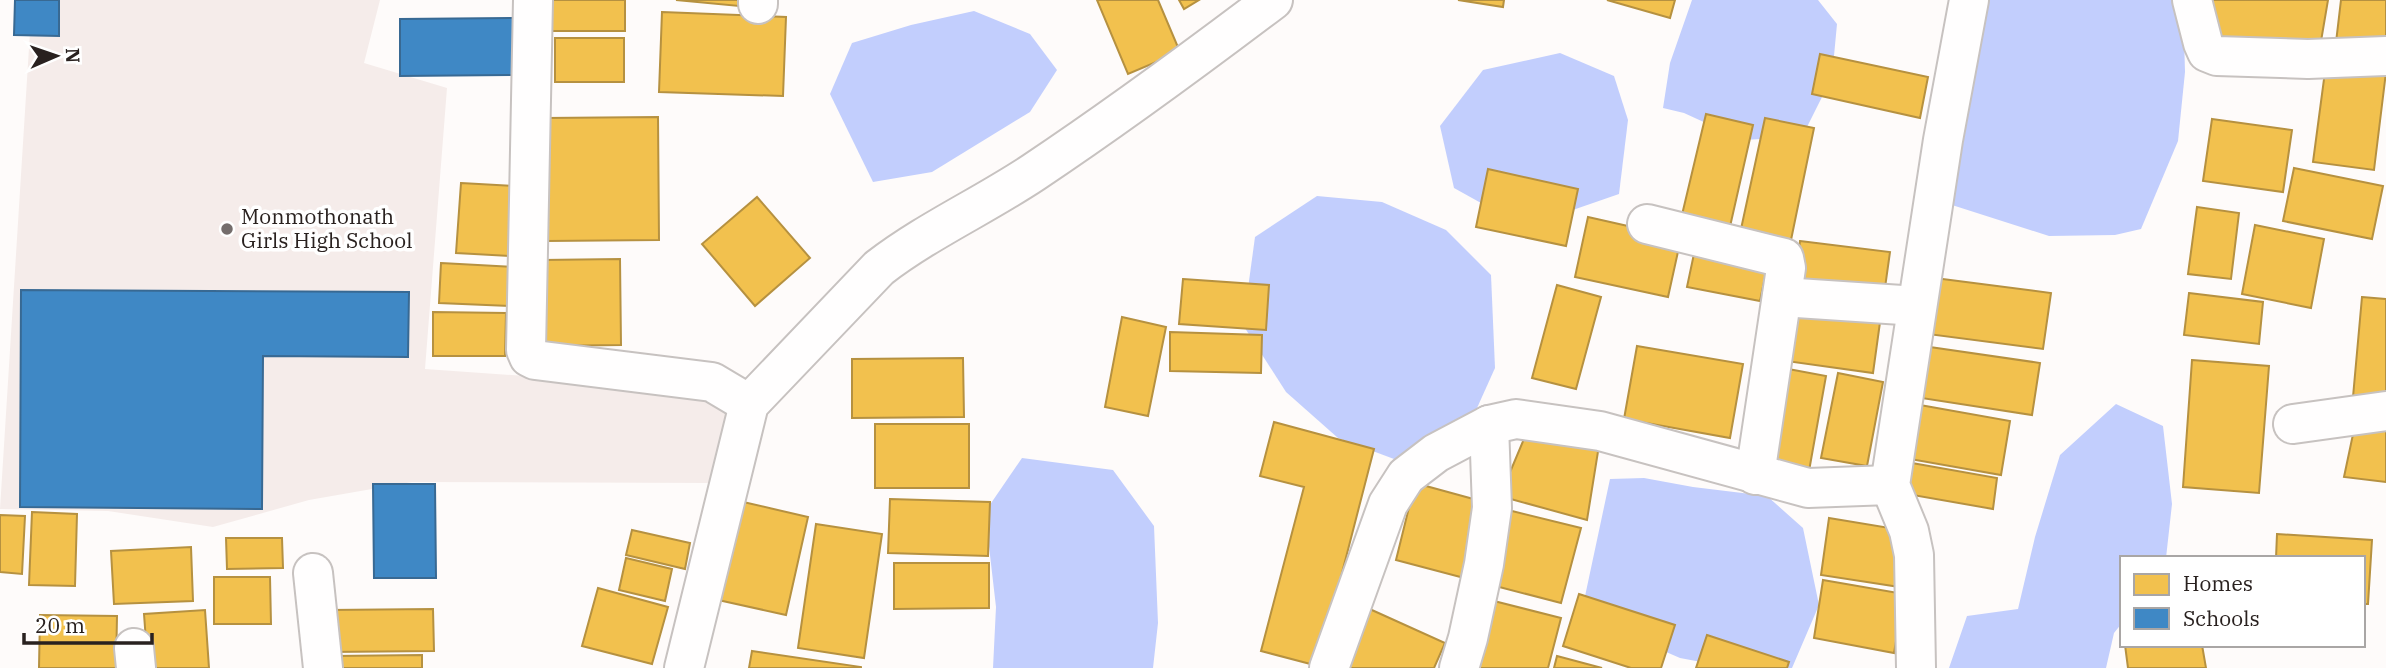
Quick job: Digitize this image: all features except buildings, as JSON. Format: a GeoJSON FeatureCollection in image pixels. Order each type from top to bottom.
{"type":"FeatureCollection","features":[{"type":"Feature","properties":{"kind":"street"},"geometry":{"type":"LineString","coordinates":[[533,0],[526,349],[529,357],[535,360],[712,382],[749,404]]}},
{"type":"Feature","properties":{"kind":"street"},"geometry":{"type":"LineString","coordinates":[[684,668],[749,404],[887,262],[903,249],[1032,173],[1273,0]]}},
{"type":"Feature","properties":{"kind":"street"},"geometry":{"type":"LineString","coordinates":[[1916,668],[1914,555],[1909,531],[1890,485],[1943,140],[1969,0]]}},
{"type":"Feature","properties":{"kind":"street"},"geometry":{"type":"LineString","coordinates":[[2192,0],[2207,52],[2217,56],[2308,59],[2386,56]]}},
{"type":"Feature","properties":{"kind":"street"},"geometry":{"type":"LineString","coordinates":[[1647,224],[1784,258],[1786,268],[1755,475]]}},
{"type":"Feature","properties":{"kind":"street"},"geometry":{"type":"LineString","coordinates":[[1782,297],[1917,306]]}},
{"type":"Feature","properties":{"kind":"street"},"geometry":{"type":"LineString","coordinates":[[2293,424],[2386,411]]}},
{"type":"Feature","properties":{"kind":"street"},"geometry":{"type":"LineString","coordinates":[[1329,668],[1388,504],[1406,476],[1436,453],[1489,425],[1516,419],[1600,431],[1808,488],[1890,485]]}},
{"type":"Feature","properties":{"kind":"street"},"geometry":{"type":"LineString","coordinates":[[1459,668],[1476,601],[1492,508],[1489,425]]}},
{"type":"Feature","properties":{"kind":"street"},"geometry":{"type":"LineString","coordinates":[[313,573],[323,668]]}},
{"type":"Feature","properties":{"kind":"shaded area","name":"Monmothonath Girls High School"},"geometry":{"type":"Polygon","coordinates":[[[32,0],[380,0],[364,63],[447,88],[425,369],[712,389],[735,408],[711,483],[412,482],[309,500],[213,527],[108,511],[0,509],[32,0]]]}},
{"type":"Feature","properties":{"kind":"water"},"geometry":{"type":"Polygon","coordinates":[[[1692,0],[1818,0],[1837,24],[1832,77],[1802,137],[1743,140],[1684,113],[1663,108],[1670,63],[1692,0]]]}},
{"type":"Feature","properties":{"kind":"water"},"geometry":{"type":"Polygon","coordinates":[[[1989,0],[2183,0],[2185,72],[2178,141],[2141,229],[2115,235],[2049,236],[1952,205],[1989,0]]]}},
{"type":"Feature","properties":{"kind":"water"},"geometry":{"type":"Polygon","coordinates":[[[974,11],[1030,34],[1057,70],[1030,112],[932,172],[873,182],[830,94],[852,43],[911,25],[974,11]]]}},
{"type":"Feature","properties":{"kind":"water"},"geometry":{"type":"Polygon","coordinates":[[[1560,53],[1614,76],[1628,120],[1619,194],[1567,212],[1481,203],[1454,188],[1440,126],[1483,70],[1560,53]]]}},
{"type":"Feature","properties":{"kind":"water"},"geometry":{"type":"Polygon","coordinates":[[[1317,196],[1382,202],[1446,230],[1491,275],[1495,368],[1477,408],[1402,462],[1338,438],[1286,392],[1243,325],[1255,237],[1317,196]]]}},
{"type":"Feature","properties":{"kind":"water"},"geometry":{"type":"Polygon","coordinates":[[[2116,404],[2163,426],[2172,504],[2166,556],[2120,556],[2120,626],[2114,633],[2106,668],[1949,668],[1967,616],[2018,609],[2035,537],[2060,455],[2116,404]]]}},
{"type":"Feature","properties":{"kind":"water"},"geometry":{"type":"Polygon","coordinates":[[[1022,458],[1113,470],[1154,526],[1158,623],[1153,668],[993,668],[996,607],[985,512],[1022,458]]]}},
{"type":"Feature","properties":{"kind":"water"},"geometry":{"type":"Polygon","coordinates":[[[1644,478],[1767,496],[1803,528],[1819,605],[1792,668],[1733,668],[1680,658],[1581,615],[1610,479],[1644,478]]]}},
{"type":"Feature","properties":{"kind":"place","name":"Monmothonath Girls High School"},"geometry":{"type":"Point","coordinates":[227,229]}}]}
